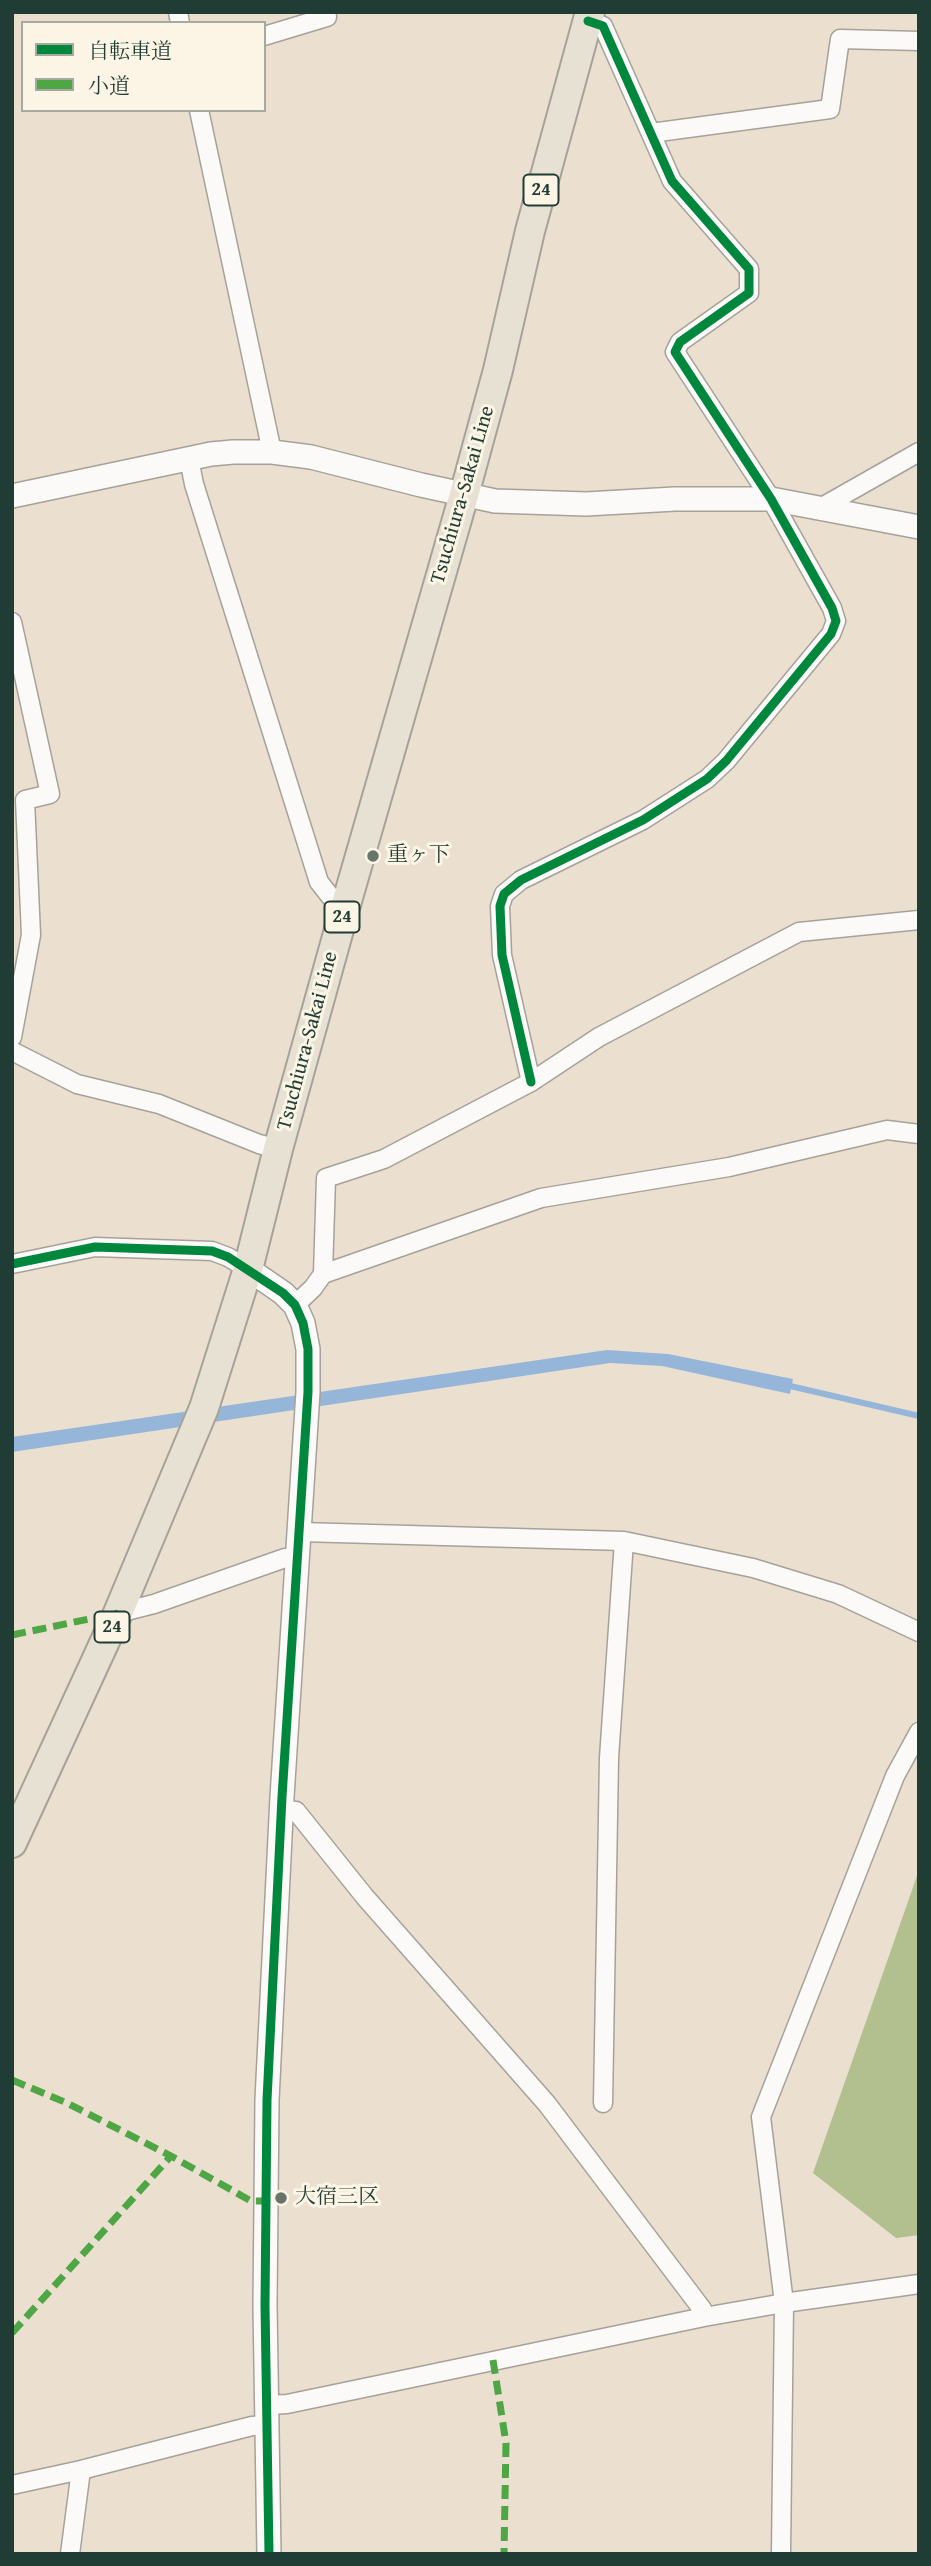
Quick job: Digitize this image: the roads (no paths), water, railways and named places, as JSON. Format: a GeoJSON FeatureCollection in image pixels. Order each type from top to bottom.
{"type":"FeatureCollection","features":[{"type":"Feature","properties":{"kind":"main road","name":"Tsuchiura-Sakai Line"},"geometry":{"type":"LineString","coordinates":[[12,1843],[118,1613],[200,1420],[248,1269],[278,1149],[345,908],[464,495],[498,370],[530,231],[589,17]]}},
{"type":"Feature","properties":{"kind":"street"},"geometry":{"type":"LineString","coordinates":[[266,35],[327,17],[326,12]]}},
{"type":"Feature","properties":{"kind":"street"},"geometry":{"type":"LineString","coordinates":[[531,1082],[502,955],[500,906],[504,894],[521,880],[643,820],[707,779],[726,761],[831,634],[835,621],[832,608],[771,499],[675,352],[680,342],[749,293],[749,269],[672,181],[603,26],[589,17]]}},
{"type":"Feature","properties":{"kind":"street"},"geometry":{"type":"LineString","coordinates":[[651,133],[830,109],[841,39],[919,41]]}},
{"type":"Feature","properties":{"kind":"street"},"geometry":{"type":"LineString","coordinates":[[199,112],[272,452]]}},
{"type":"Feature","properties":{"kind":"street"},"geometry":{"type":"LineString","coordinates":[[12,496],[189,458],[233,452],[272,452],[311,457],[495,501],[545,504],[771,499],[919,527]]}},
{"type":"Feature","properties":{"kind":"street"},"geometry":{"type":"LineString","coordinates":[[822,507],[919,452]]}},
{"type":"Feature","properties":{"kind":"street"},"geometry":{"type":"LineString","coordinates":[[189,458],[194,484],[319,882],[330,896],[345,908]]}},
{"type":"Feature","properties":{"kind":"street"},"geometry":{"type":"LineString","coordinates":[[12,622],[50,794],[25,800],[31,935],[12,1037]]}},
{"type":"Feature","properties":{"kind":"street"},"geometry":{"type":"LineString","coordinates":[[295,1305],[323,1274],[326,1178],[384,1159],[531,1082],[599,1037],[799,932],[919,920]]}},
{"type":"Feature","properties":{"kind":"street"},"geometry":{"type":"LineString","coordinates":[[12,1051],[77,1084],[159,1104],[278,1149]]}},
{"type":"Feature","properties":{"kind":"street"},"geometry":{"type":"LineString","coordinates":[[323,1274],[541,1198],[729,1167],[887,1130],[919,1134]]}},
{"type":"Feature","properties":{"kind":"street"},"geometry":{"type":"LineString","coordinates":[[12,1264],[95,1247],[212,1251],[228,1257],[269,1282],[295,1305],[303,1323],[308,1349],[308,1392],[282,1810],[267,2112],[265,2305],[269,2554]]}},
{"type":"Feature","properties":{"kind":"street"},"geometry":{"type":"LineString","coordinates":[[300,1532],[624,1541],[752,1568],[825,1590],[919,1632]]}},
{"type":"Feature","properties":{"kind":"street"},"geometry":{"type":"LineString","coordinates":[[603,2103],[609,1758],[624,1541]]}},
{"type":"Feature","properties":{"kind":"street"},"geometry":{"type":"LineString","coordinates":[[118,1613],[153,1604],[285,1558],[298,1558]]}},
{"type":"Feature","properties":{"kind":"street"},"geometry":{"type":"LineString","coordinates":[[781,2554],[784,2303],[761,2117],[895,1776],[919,1732]]}},
{"type":"Feature","properties":{"kind":"street"},"geometry":{"type":"LineString","coordinates":[[282,1810],[296,1811],[365,1897],[547,2104],[702,2309],[704,2317]]}},
{"type":"Feature","properties":{"kind":"street"},"geometry":{"type":"LineString","coordinates":[[12,2485],[252,2426],[287,2404],[704,2317],[919,2284]]}},
{"type":"Feature","properties":{"kind":"street"},"geometry":{"type":"LineString","coordinates":[[70,2554],[80,2470]]}},
{"type":"Feature","properties":{"kind":"water"},"geometry":{"type":"Polygon","coordinates":[[[607,1350],[668,1354],[793,1379],[790,1394],[662,1366],[610,1363],[12,1452],[12,1437],[607,1350]]]}},
{"type":"Feature","properties":{"kind":"waterway"},"geometry":{"type":"LineString","coordinates":[[786,1385],[919,1416]]}},
{"type":"Feature","properties":{"kind":"place","name":"重ヶ下"},"geometry":{"type":"Point","coordinates":[373,856]}},
{"type":"Feature","properties":{"kind":"place","name":"大宿三区"},"geometry":{"type":"Point","coordinates":[281,2198]}}]}
